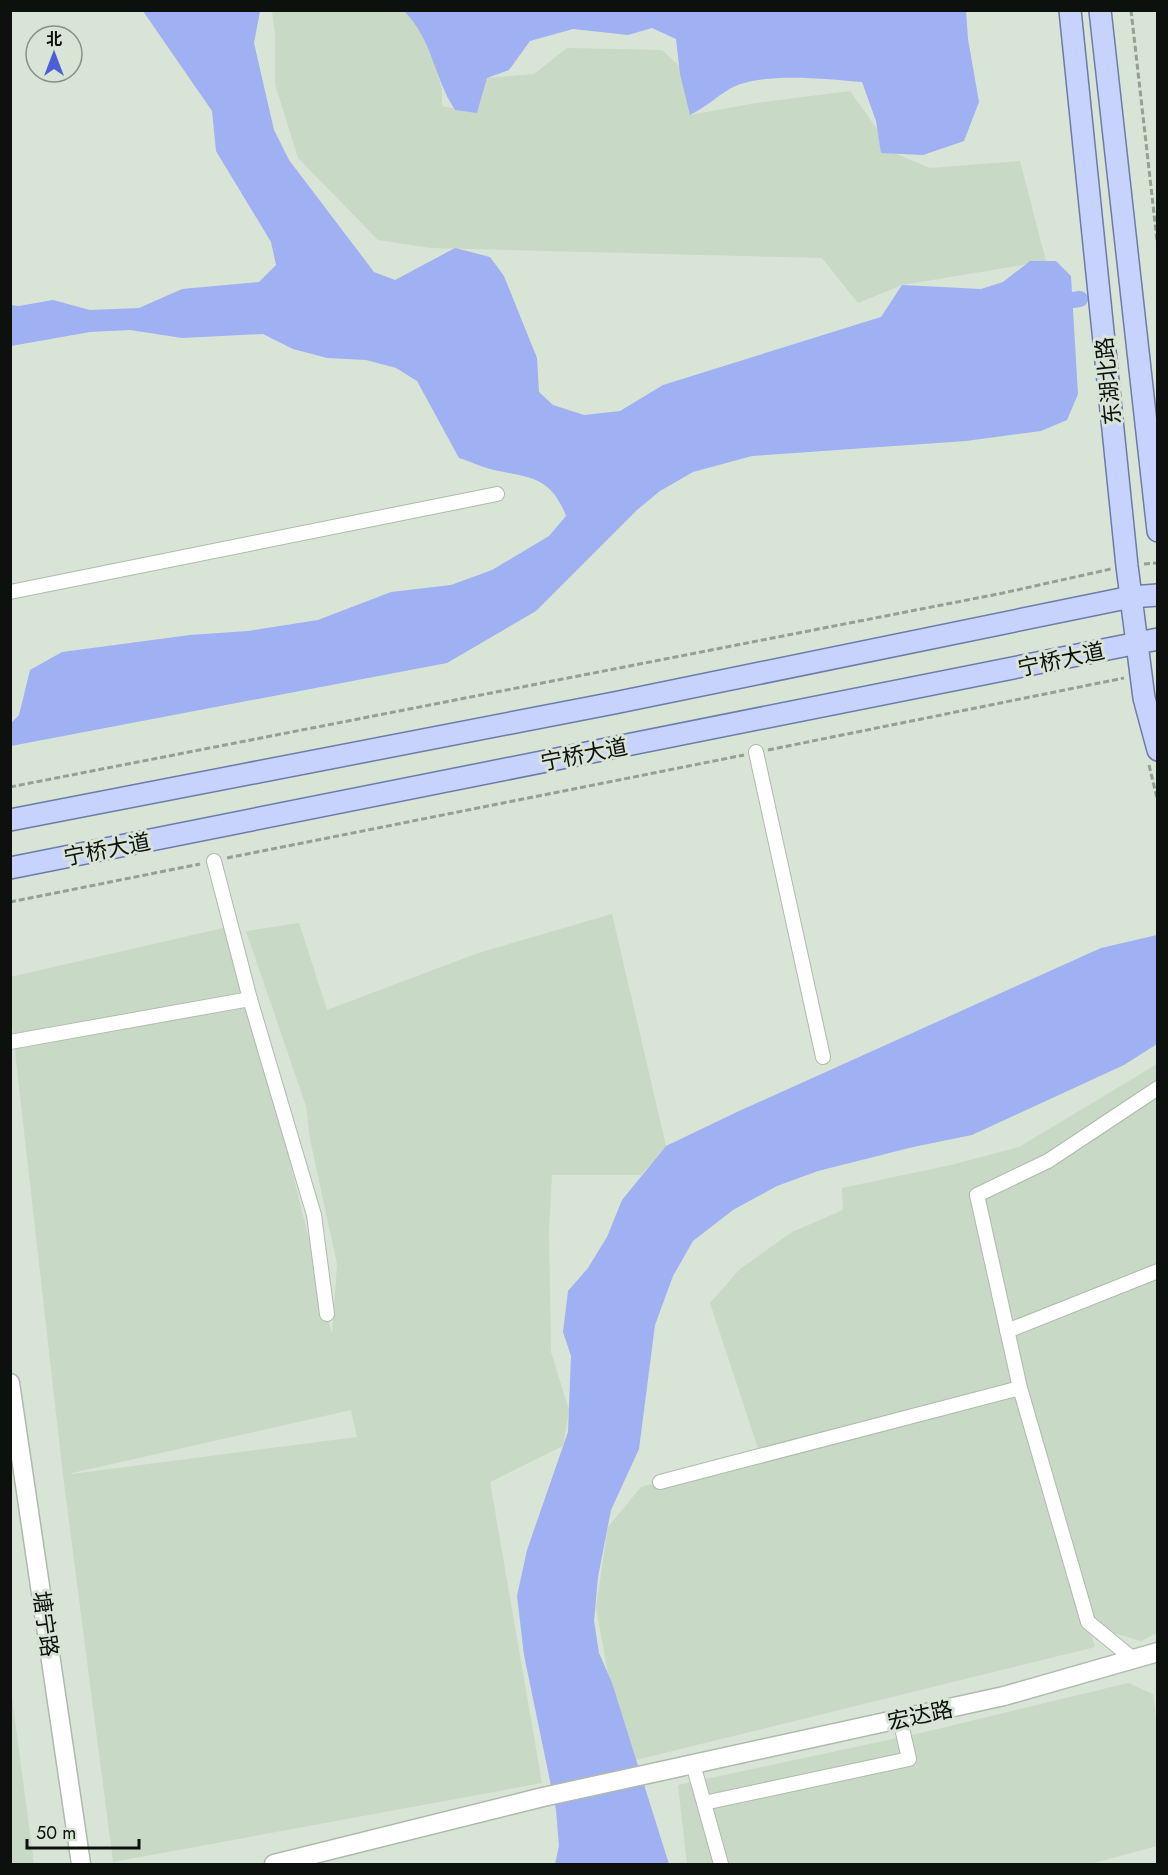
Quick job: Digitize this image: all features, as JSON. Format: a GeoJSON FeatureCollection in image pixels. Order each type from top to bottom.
{"type":"FeatureCollection","features":[{"type":"Feature","properties":{"kind":"main road","name":"东湖北路"},"geometry":{"type":"LineString","coordinates":[[1070,10],[1126,566],[1141,675],[1158,750]]}},
{"type":"Feature","properties":{"kind":"main road","name":"东湖北路"},"geometry":{"type":"LineString","coordinates":[[1100,10],[1158,531]]}},
{"type":"Feature","properties":{"kind":"main road","name":"宁桥大道"},"geometry":{"type":"LineString","coordinates":[[10,820],[614,703],[1131,597],[1158,595]]}},
{"type":"Feature","properties":{"kind":"main road","name":"宁桥大道"},"geometry":{"type":"LineString","coordinates":[[10,868],[1158,639]]}},
{"type":"Feature","properties":{"kind":"street"},"geometry":{"type":"LineString","coordinates":[[10,592],[497,494]]}},
{"type":"Feature","properties":{"kind":"street"},"geometry":{"type":"LineString","coordinates":[[756,752],[823,1057]]}},
{"type":"Feature","properties":{"kind":"street"},"geometry":{"type":"LineString","coordinates":[[214,861],[250,999],[314,1215],[327,1314]]}},
{"type":"Feature","properties":{"kind":"street"},"geometry":{"type":"LineString","coordinates":[[10,1042],[250,999]]}},
{"type":"Feature","properties":{"kind":"street"},"geometry":{"type":"LineString","coordinates":[[1133,1659],[1088,1622],[1020,1388],[977,1195],[1048,1161],[1158,1088]]}},
{"type":"Feature","properties":{"kind":"street"},"geometry":{"type":"LineString","coordinates":[[1007,1331],[1158,1271]]}},
{"type":"Feature","properties":{"kind":"street","name":"塘宁路"},"geometry":{"type":"LineString","coordinates":[[10,1383],[81,1864]]}},
{"type":"Feature","properties":{"kind":"street"},"geometry":{"type":"LineString","coordinates":[[660,1482],[1020,1388]]}},
{"type":"Feature","properties":{"kind":"street","name":"宏达路"},"geometry":{"type":"LineString","coordinates":[[274,1864],[543,1797],[1004,1696],[1158,1652]]}},
{"type":"Feature","properties":{"kind":"street"},"geometry":{"type":"LineString","coordinates":[[704,1803],[909,1759],[900,1719]]}},
{"type":"Feature","properties":{"kind":"street"},"geometry":{"type":"LineString","coordinates":[[686,1765],[704,1803],[721,1864]]}},
{"type":"Feature","properties":{"kind":"path"},"geometry":{"type":"LineString","coordinates":[[1131,10],[1158,249]]}},
{"type":"Feature","properties":{"kind":"path"},"geometry":{"type":"LineString","coordinates":[[10,787],[1002,593],[1126,566],[1158,563]]}},
{"type":"Feature","properties":{"kind":"path"},"geometry":{"type":"LineString","coordinates":[[10,902],[1141,675]]}},
{"type":"Feature","properties":{"kind":"shaded area"},"geometry":{"type":"Polygon","coordinates":[[[272,11],[404,11],[419,26],[430,50],[442,89],[442,106],[477,113],[487,78],[534,74],[567,48],[662,50],[679,66],[690,115],[756,103],[850,91],[894,153],[930,168],[1020,161],[1046,261],[902,285],[858,303],[822,258],[431,248],[378,240],[298,158],[275,84],[275,34],[272,11]]]}},
{"type":"Feature","properties":{"kind":"shaded area"},"geometry":{"type":"Polygon","coordinates":[[[612,914],[666,1146],[641,1175],[552,1175],[549,1230],[551,1352],[569,1410],[563,1446],[490,1482],[542,1783],[113,1862],[63,1475],[11,1016],[10,977],[232,926],[332,1334],[337,1264],[310,1139],[306,1106],[246,931],[299,923],[327,1010],[478,953],[612,914]],[[351,1410],[72,1474],[357,1437],[351,1410]]]}},
{"type":"Feature","properties":{"kind":"shaded area"},"geometry":{"type":"Polygon","coordinates":[[[1157,1064],[1157,1633],[1141,1641],[1093,1627],[1020,1388],[1095,1647],[636,1760],[608,1673],[596,1607],[608,1527],[641,1487],[993,1395],[758,1448],[710,1303],[740,1269],[792,1232],[843,1210],[842,1188],[951,1165],[1019,1147],[1157,1064]]]}},
{"type":"Feature","properties":{"kind":"shaded area"},"geometry":{"type":"Polygon","coordinates":[[[1128,1683],[1153,1694],[1158,1733],[1157,1846],[1090,1864],[687,1864],[678,1785],[921,1733],[1128,1683]]]}},
{"type":"Feature","properties":{"kind":"shaded area"},"geometry":{"type":"Polygon","coordinates":[[[11,1690],[34,1864],[11,1864],[11,1690]]]}},
{"type":"Feature","properties":{"kind":"water"},"geometry":{"type":"Polygon","coordinates":[[[143,11],[260,11],[254,43],[274,130],[289,160],[374,272],[395,280],[455,248],[490,257],[504,276],[537,358],[539,392],[553,405],[584,415],[620,411],[663,385],[881,317],[902,285],[981,289],[1003,282],[1030,261],[1056,261],[1071,276],[1078,394],[1067,420],[1041,431],[966,441],[752,456],[693,472],[660,491],[637,510],[536,611],[447,663],[11,746],[11,723],[19,715],[30,670],[62,652],[190,635],[248,631],[318,620],[391,592],[451,585],[492,570],[549,536],[566,516],[553,492],[536,480],[490,469],[459,458],[417,381],[396,368],[366,360],[327,358],[293,349],[263,334],[182,338],[130,330],[90,332],[11,346],[11,305],[19,306],[53,300],[90,310],[139,308],[182,289],[259,282],[276,265],[271,242],[216,151],[212,111],[143,11]]]}},
{"type":"Feature","properties":{"kind":"water"},"geometry":{"type":"Polygon","coordinates":[[[404,11],[966,11],[968,39],[979,102],[964,141],[923,155],[881,153],[876,121],[862,82],[831,79],[761,79],[727,90],[690,115],[680,74],[676,39],[652,28],[628,35],[573,29],[530,41],[509,70],[487,78],[477,113],[455,110],[421,34],[404,11]]]}},
{"type":"Feature","properties":{"kind":"water"},"geometry":{"type":"Polygon","coordinates":[[[1157,935],[1157,1044],[1124,1065],[972,1135],[818,1171],[777,1186],[733,1210],[693,1241],[673,1276],[655,1325],[639,1449],[611,1510],[598,1577],[594,1621],[599,1653],[612,1683],[669,1864],[555,1864],[559,1846],[556,1810],[524,1655],[517,1596],[527,1550],[568,1432],[571,1356],[563,1332],[568,1291],[588,1268],[607,1237],[622,1200],[666,1146],[1101,948],[1157,935]]]}},
{"type":"Feature","properties":{"kind":"waterway"},"geometry":{"type":"LineString","coordinates":[[1073,300],[1080,299]]}}]}
